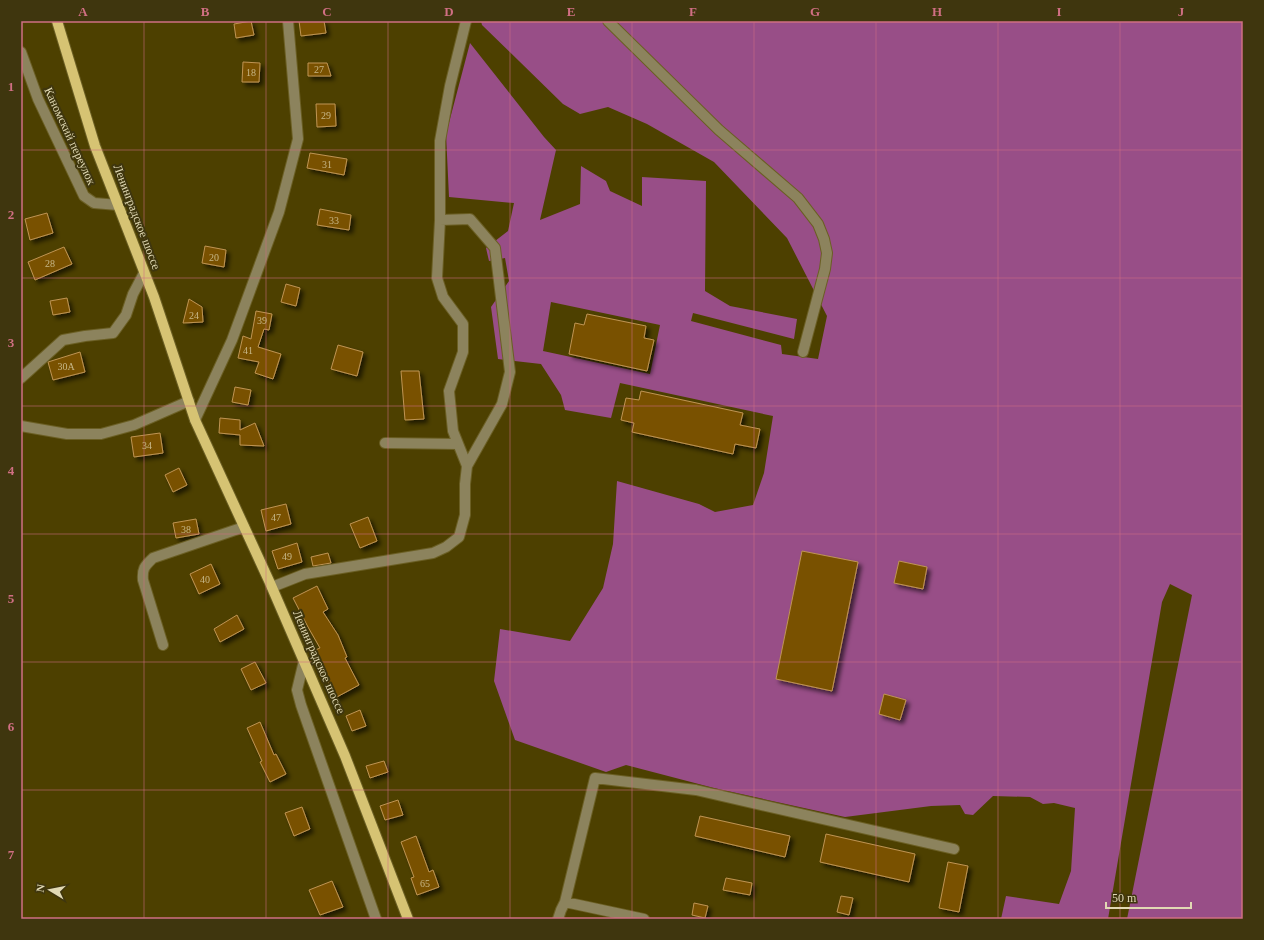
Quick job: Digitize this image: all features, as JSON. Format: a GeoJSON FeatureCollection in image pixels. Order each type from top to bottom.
{"type":"FeatureCollection","features":[{"type":"Feature","properties":{"kind":"main road","name":"Ленинградское шоссе"},"geometry":{"type":"LineString","coordinates":[[57,21],[95,146],[144,273],[195,420],[272,587],[345,756],[408,919]]}},
{"type":"Feature","properties":{"kind":"street"},"geometry":{"type":"LineString","coordinates":[[195,420],[232,340],[277,220],[298,139],[288,21]]}},
{"type":"Feature","properties":{"kind":"street"},"geometry":{"type":"LineString","coordinates":[[272,587],[305,574],[433,553],[446,547],[459,537],[466,515],[466,466],[453,431],[449,391],[463,352],[463,324],[443,297],[437,278],[440,220],[440,141],[450,86],[466,21]]}},
{"type":"Feature","properties":{"kind":"street"},"geometry":{"type":"LineString","coordinates":[[608,21],[719,130],[798,198],[818,224],[824,239],[827,253],[826,264],[803,352]]}},
{"type":"Feature","properties":{"kind":"street","name":"Каномский переулок"},"geometry":{"type":"LineString","coordinates":[[21,52],[38,99],[84,196],[94,203],[118,205]]}},
{"type":"Feature","properties":{"kind":"street"},"geometry":{"type":"LineString","coordinates":[[440,220],[470,219],[496,248],[510,372],[502,404],[466,466]]}},
{"type":"Feature","properties":{"kind":"street"},"geometry":{"type":"LineString","coordinates":[[21,378],[63,340],[113,333],[126,315],[133,294],[144,273]]}},
{"type":"Feature","properties":{"kind":"street"},"geometry":{"type":"LineString","coordinates":[[21,426],[67,434],[101,434],[134,425],[189,401]]}},
{"type":"Feature","properties":{"kind":"street"},"geometry":{"type":"LineString","coordinates":[[385,443],[458,444]]}},
{"type":"Feature","properties":{"kind":"street"},"geometry":{"type":"LineString","coordinates":[[164,645],[143,580],[142,571],[146,565],[154,558],[244,528]]}},
{"type":"Feature","properties":{"kind":"street"},"geometry":{"type":"LineString","coordinates":[[304,661],[297,690],[301,705],[376,919]]}},
{"type":"Feature","properties":{"kind":"street"},"geometry":{"type":"LineString","coordinates":[[558,919],[564,902],[595,778],[696,790],[954,849]]}},
{"type":"Feature","properties":{"kind":"street"},"geometry":{"type":"LineString","coordinates":[[564,902],[619,916],[644,919]]}},
{"type":"Feature","properties":{"kind":"shaded area"},"geometry":{"type":"Polygon","coordinates":[[[481,21],[1243,21],[1243,919],[1127,919],[1192,595],[1170,584],[1162,602],[1108,919],[1001,919],[1006,896],[1059,904],[1071,871],[1075,808],[1054,803],[1043,804],[1030,797],[993,796],[973,815],[965,814],[960,805],[931,806],[845,817],[714,788],[626,765],[606,772],[515,740],[494,681],[500,629],[570,641],[603,588],[613,544],[617,481],[699,504],[715,512],[753,505],[764,473],[773,416],[620,383],[611,418],[565,410],[561,395],[541,364],[498,359],[491,307],[509,281],[505,258],[489,261],[486,248],[508,231],[514,203],[449,197],[446,134],[470,43],[544,137],[556,150],[540,220],[580,204],[581,166],[606,181],[610,191],[642,206],[642,177],[706,181],[705,291],[730,306],[797,319],[794,339],[693,313],[691,321],[781,345],[782,354],[818,359],[827,316],[787,238],[714,162],[647,124],[608,107],[580,114],[563,104],[482,25],[481,21]],[[551,302],[543,351],[650,374],[660,325],[551,302]]]}},
{"type":"Feature","properties":{"kind":"building"},"geometry":{"type":"Polygon","coordinates":[[[251,21],[254,35],[236,38],[234,24],[251,21]]]}},
{"type":"Feature","properties":{"kind":"building"},"geometry":{"type":"Polygon","coordinates":[[[299,21],[324,21],[326,33],[301,36],[299,21]]]}},
{"type":"Feature","properties":{"kind":"building"},"geometry":{"type":"Polygon","coordinates":[[[243,62],[260,63],[259,82],[242,82],[243,62]]]}},
{"type":"Feature","properties":{"kind":"building"},"geometry":{"type":"Polygon","coordinates":[[[308,63],[327,63],[331,76],[308,76],[308,63]]]}},
{"type":"Feature","properties":{"kind":"building"},"geometry":{"type":"Polygon","coordinates":[[[316,104],[335,104],[336,126],[317,127],[316,104]]]}},
{"type":"Feature","properties":{"kind":"building"},"geometry":{"type":"Polygon","coordinates":[[[310,153],[347,159],[344,175],[307,168],[310,153]]]}},
{"type":"Feature","properties":{"kind":"building"},"geometry":{"type":"Polygon","coordinates":[[[320,209],[351,215],[349,230],[317,225],[320,209]]]}},
{"type":"Feature","properties":{"kind":"building"},"geometry":{"type":"Polygon","coordinates":[[[47,213],[53,233],[30,240],[25,219],[47,213]]]}},
{"type":"Feature","properties":{"kind":"building"},"geometry":{"type":"Polygon","coordinates":[[[205,246],[226,250],[224,267],[202,263],[205,246]]]}},
{"type":"Feature","properties":{"kind":"building"},"geometry":{"type":"Polygon","coordinates":[[[64,247],[72,264],[35,280],[28,262],[64,247]]]}},
{"type":"Feature","properties":{"kind":"building"},"geometry":{"type":"Polygon","coordinates":[[[286,284],[300,288],[296,306],[281,302],[286,284]]]}},
{"type":"Feature","properties":{"kind":"building"},"geometry":{"type":"Polygon","coordinates":[[[67,298],[70,312],[53,315],[50,301],[67,298]]]}},
{"type":"Feature","properties":{"kind":"building"},"geometry":{"type":"Polygon","coordinates":[[[189,299],[202,307],[203,322],[183,323],[189,299]]]}},
{"type":"Feature","properties":{"kind":"building"},"geometry":{"type":"Polygon","coordinates":[[[256,311],[272,314],[269,330],[264,329],[258,347],[281,354],[273,379],[255,373],[259,362],[238,358],[243,336],[251,339],[256,311]]]}},
{"type":"Feature","properties":{"kind":"building"},"geometry":{"type":"Polygon","coordinates":[[[587,314],[646,326],[644,338],[654,340],[647,371],[569,354],[575,323],[584,325],[587,314]]]}},
{"type":"Feature","properties":{"kind":"building"},"geometry":{"type":"Polygon","coordinates":[[[338,345],[363,352],[357,376],[331,369],[338,345]]]}},
{"type":"Feature","properties":{"kind":"building"},"geometry":{"type":"Polygon","coordinates":[[[80,352],[85,372],[53,380],[48,362],[80,352]]]}},
{"type":"Feature","properties":{"kind":"building"},"geometry":{"type":"Polygon","coordinates":[[[401,371],[419,371],[424,419],[405,420],[401,371]]]}},
{"type":"Feature","properties":{"kind":"building"},"geometry":{"type":"Polygon","coordinates":[[[235,387],[251,390],[248,405],[232,402],[235,387]]]}},
{"type":"Feature","properties":{"kind":"building"},"geometry":{"type":"Polygon","coordinates":[[[641,391],[743,413],[740,425],[760,429],[756,448],[735,444],[733,454],[632,432],[634,423],[621,420],[626,398],[639,400],[641,391]]]}},
{"type":"Feature","properties":{"kind":"building"},"geometry":{"type":"Polygon","coordinates":[[[220,418],[240,420],[240,430],[255,423],[264,446],[240,445],[240,435],[219,433],[220,418]]]}},
{"type":"Feature","properties":{"kind":"building"},"geometry":{"type":"Polygon","coordinates":[[[160,433],[163,453],[134,457],[131,437],[160,433]]]}},
{"type":"Feature","properties":{"kind":"building"},"geometry":{"type":"Polygon","coordinates":[[[179,468],[187,485],[173,492],[165,475],[179,468]]]}},
{"type":"Feature","properties":{"kind":"building"},"geometry":{"type":"Polygon","coordinates":[[[286,504],[291,524],[266,531],[261,510],[286,504]]]}},
{"type":"Feature","properties":{"kind":"building"},"geometry":{"type":"Polygon","coordinates":[[[368,517],[377,541],[360,548],[350,524],[368,517]]]}},
{"type":"Feature","properties":{"kind":"building"},"geometry":{"type":"Polygon","coordinates":[[[196,519],[199,534],[176,538],[173,523],[196,519]]]}},
{"type":"Feature","properties":{"kind":"building"},"geometry":{"type":"Polygon","coordinates":[[[297,543],[302,562],[278,569],[272,551],[297,543]]]}},
{"type":"Feature","properties":{"kind":"building"},"geometry":{"type":"Polygon","coordinates":[[[802,551],[858,562],[832,691],[776,679],[802,551]]]}},
{"type":"Feature","properties":{"kind":"building"},"geometry":{"type":"Polygon","coordinates":[[[328,553],[331,563],[313,566],[311,557],[328,553]]]}},
{"type":"Feature","properties":{"kind":"building"},"geometry":{"type":"Polygon","coordinates":[[[899,561],[927,567],[923,589],[894,583],[899,561]]]}},
{"type":"Feature","properties":{"kind":"building"},"geometry":{"type":"Polygon","coordinates":[[[211,564],[220,584],[199,594],[190,574],[211,564]]]}},
{"type":"Feature","properties":{"kind":"building"},"geometry":{"type":"Polygon","coordinates":[[[317,586],[328,609],[323,612],[338,635],[347,657],[345,658],[359,685],[335,698],[313,651],[320,648],[293,598],[317,586]]]}},
{"type":"Feature","properties":{"kind":"building"},"geometry":{"type":"Polygon","coordinates":[[[237,615],[244,629],[220,642],[214,629],[237,615]]]}},
{"type":"Feature","properties":{"kind":"building"},"geometry":{"type":"Polygon","coordinates":[[[255,662],[266,683],[251,690],[241,669],[255,662]]]}},
{"type":"Feature","properties":{"kind":"building"},"geometry":{"type":"Polygon","coordinates":[[[884,694],[906,700],[900,720],[879,714],[884,694]]]}},
{"type":"Feature","properties":{"kind":"building"},"geometry":{"type":"Polygon","coordinates":[[[360,710],[366,726],[352,731],[346,716],[360,710]]]}},
{"type":"Feature","properties":{"kind":"building"},"geometry":{"type":"Polygon","coordinates":[[[260,722],[274,755],[276,754],[286,774],[270,782],[260,762],[262,761],[247,728],[260,722]]]}},
{"type":"Feature","properties":{"kind":"building"},"geometry":{"type":"Polygon","coordinates":[[[384,761],[388,772],[370,778],[366,766],[384,761]]]}},
{"type":"Feature","properties":{"kind":"building"},"geometry":{"type":"Polygon","coordinates":[[[398,800],[403,815],[385,820],[380,806],[398,800]]]}},
{"type":"Feature","properties":{"kind":"building"},"geometry":{"type":"Polygon","coordinates":[[[302,807],[310,829],[294,836],[285,813],[302,807]]]}},
{"type":"Feature","properties":{"kind":"building"},"geometry":{"type":"Polygon","coordinates":[[[700,816],[790,836],[785,857],[695,836],[700,816]]]}},
{"type":"Feature","properties":{"kind":"building"},"geometry":{"type":"Polygon","coordinates":[[[826,834],[915,854],[909,882],[820,862],[826,834]]]}},
{"type":"Feature","properties":{"kind":"building"},"geometry":{"type":"Polygon","coordinates":[[[416,836],[429,872],[433,870],[439,887],[417,895],[411,878],[414,877],[401,842],[416,836]]]}},
{"type":"Feature","properties":{"kind":"building"},"geometry":{"type":"Polygon","coordinates":[[[948,862],[968,866],[959,912],[939,908],[948,862]]]}},
{"type":"Feature","properties":{"kind":"building"},"geometry":{"type":"Polygon","coordinates":[[[726,878],[752,883],[750,895],[723,890],[726,878]]]}},
{"type":"Feature","properties":{"kind":"building"},"geometry":{"type":"Polygon","coordinates":[[[332,881],[343,907],[320,915],[309,890],[332,881]]]}},
{"type":"Feature","properties":{"kind":"building"},"geometry":{"type":"Polygon","coordinates":[[[841,896],[853,898],[849,915],[837,912],[841,896]]]}},
{"type":"Feature","properties":{"kind":"building"},"geometry":{"type":"Polygon","coordinates":[[[694,903],[708,906],[705,918],[692,915],[694,903]]]}}]}
